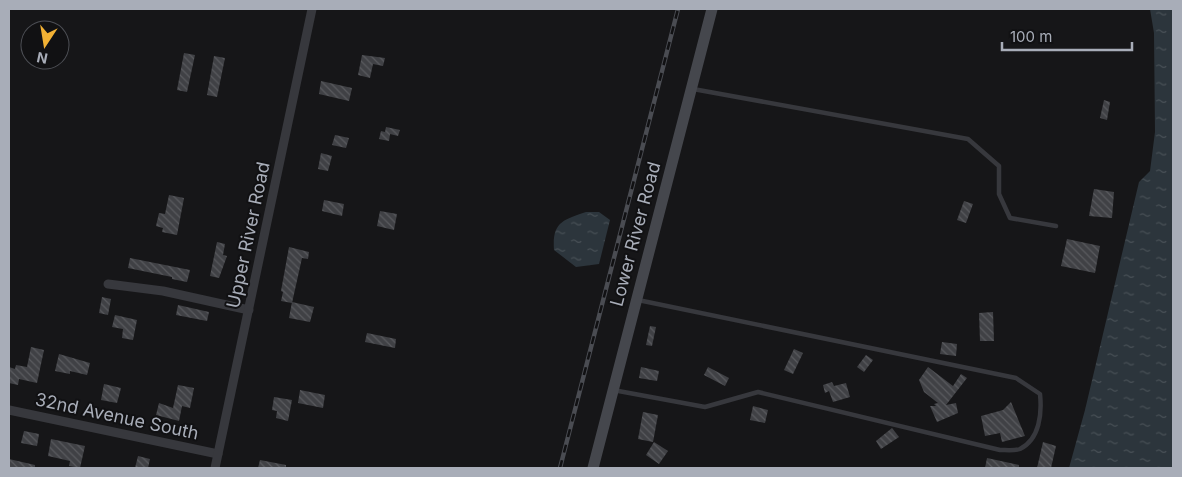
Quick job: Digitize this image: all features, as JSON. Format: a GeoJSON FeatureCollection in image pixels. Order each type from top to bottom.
{"type":"FeatureCollection","features":[{"type":"Feature","properties":{"kind":"street","name":"Upper River Road"},"geometry":{"type":"LineString","coordinates":[[215,468],[312,9]]}},
{"type":"Feature","properties":{"kind":"street","name":"Lower River Road"},"geometry":{"type":"LineString","coordinates":[[593,468],[712,9]]}},
{"type":"Feature","properties":{"kind":"street"},"geometry":{"type":"LineString","coordinates":[[108,284],[162,291],[248,310]]}},
{"type":"Feature","properties":{"kind":"street","name":"32nd Avenue South"},"geometry":{"type":"LineString","coordinates":[[9,410],[218,454]]}},
{"type":"Feature","properties":{"kind":"lane"},"geometry":{"type":"LineString","coordinates":[[692,89],[968,139],[999,166],[999,194],[1010,218],[1056,226]]}},
{"type":"Feature","properties":{"kind":"lane"},"geometry":{"type":"LineString","coordinates":[[612,390],[705,407],[758,392],[1000,450],[1020,449],[1034,436],[1042,412],[1040,394],[1016,378],[636,300]]}},
{"type":"Feature","properties":{"kind":"water"},"geometry":{"type":"Polygon","coordinates":[[[1150,9],[1173,9],[1173,468],[1069,468],[1085,410],[1139,182],[1150,171],[1155,132],[1154,33],[1150,9]]]}},
{"type":"Feature","properties":{"kind":"water"},"geometry":{"type":"Polygon","coordinates":[[[586,212],[599,212],[610,220],[599,264],[576,267],[554,250],[555,233],[565,220],[586,212]]]}},
{"type":"Feature","properties":{"kind":"building"},"geometry":{"type":"Polygon","coordinates":[[[184,53],[195,55],[187,92],[177,90],[184,53]]]}},
{"type":"Feature","properties":{"kind":"building"},"geometry":{"type":"Polygon","coordinates":[[[362,55],[385,58],[383,66],[373,64],[370,78],[358,75],[362,55]]]}},
{"type":"Feature","properties":{"kind":"building"},"geometry":{"type":"Polygon","coordinates":[[[214,56],[225,58],[217,97],[207,95],[214,56]]]}},
{"type":"Feature","properties":{"kind":"building"},"geometry":{"type":"Polygon","coordinates":[[[321,81],[352,88],[349,101],[319,94],[321,81]]]}},
{"type":"Feature","properties":{"kind":"building"},"geometry":{"type":"Polygon","coordinates":[[[1104,100],[1110,102],[1107,120],[1100,118],[1104,100]]]}},
{"type":"Feature","properties":{"kind":"building"},"geometry":{"type":"Polygon","coordinates":[[[386,127],[400,130],[398,136],[390,134],[389,141],[379,139],[381,131],[385,132],[386,127]]]}},
{"type":"Feature","properties":{"kind":"building"},"geometry":{"type":"Polygon","coordinates":[[[335,135],[349,138],[346,148],[332,145],[335,135]]]}},
{"type":"Feature","properties":{"kind":"building"},"geometry":{"type":"Polygon","coordinates":[[[321,153],[332,156],[328,171],[318,169],[321,153]]]}},
{"type":"Feature","properties":{"kind":"building"},"geometry":{"type":"Polygon","coordinates":[[[1094,189],[1114,192],[1112,218],[1089,216],[1094,189]]]}},
{"type":"Feature","properties":{"kind":"building"},"geometry":{"type":"Polygon","coordinates":[[[169,195],[184,198],[177,235],[162,232],[163,228],[156,226],[159,213],[165,214],[169,195]]]}},
{"type":"Feature","properties":{"kind":"building"},"geometry":{"type":"Polygon","coordinates":[[[324,200],[344,204],[342,216],[322,211],[324,200]]]}},
{"type":"Feature","properties":{"kind":"building"},"geometry":{"type":"Polygon","coordinates":[[[964,201],[973,204],[966,223],[957,220],[964,201]]]}},
{"type":"Feature","properties":{"kind":"building"},"geometry":{"type":"Polygon","coordinates":[[[380,211],[397,214],[394,230],[377,226],[380,211]]]}},
{"type":"Feature","properties":{"kind":"building"},"geometry":{"type":"Polygon","coordinates":[[[1067,239],[1100,246],[1095,273],[1061,266],[1067,239]]]}},
{"type":"Feature","properties":{"kind":"building"},"geometry":{"type":"Polygon","coordinates":[[[217,242],[225,244],[223,255],[227,256],[219,278],[210,276],[217,242]]]}},
{"type":"Feature","properties":{"kind":"building"},"geometry":{"type":"Polygon","coordinates":[[[289,247],[309,252],[308,259],[302,258],[292,303],[281,301],[289,247]]]}},
{"type":"Feature","properties":{"kind":"building"},"geometry":{"type":"Polygon","coordinates":[[[130,258],[190,270],[187,282],[128,268],[130,258]]]}},
{"type":"Feature","properties":{"kind":"building"},"geometry":{"type":"Polygon","coordinates":[[[102,297],[111,299],[108,315],[99,313],[102,297]]]}},
{"type":"Feature","properties":{"kind":"building"},"geometry":{"type":"Polygon","coordinates":[[[292,302],[314,307],[310,322],[289,318],[292,302]]]}},
{"type":"Feature","properties":{"kind":"building"},"geometry":{"type":"Polygon","coordinates":[[[178,305],[209,312],[207,321],[176,315],[178,305]]]}},
{"type":"Feature","properties":{"kind":"building"},"geometry":{"type":"Polygon","coordinates":[[[993,312],[994,341],[980,341],[979,313],[993,312]]]}},
{"type":"Feature","properties":{"kind":"building"},"geometry":{"type":"Polygon","coordinates":[[[115,315],[137,320],[133,340],[122,338],[123,329],[112,327],[115,315]]]}},
{"type":"Feature","properties":{"kind":"building"},"geometry":{"type":"Polygon","coordinates":[[[650,326],[656,327],[652,346],[646,345],[650,326]]]}},
{"type":"Feature","properties":{"kind":"building"},"geometry":{"type":"Polygon","coordinates":[[[367,333],[396,339],[395,348],[365,342],[367,333]]]}},
{"type":"Feature","properties":{"kind":"building"},"geometry":{"type":"Polygon","coordinates":[[[942,342],[957,344],[956,356],[940,354],[942,342]]]}},
{"type":"Feature","properties":{"kind":"building"},"geometry":{"type":"Polygon","coordinates":[[[31,347],[44,350],[37,383],[19,379],[18,385],[9,383],[9,367],[15,369],[16,365],[27,367],[31,347]]]}},
{"type":"Feature","properties":{"kind":"building"},"geometry":{"type":"Polygon","coordinates":[[[794,349],[803,353],[793,374],[784,370],[794,349]]]}},
{"type":"Feature","properties":{"kind":"building"},"geometry":{"type":"Polygon","coordinates":[[[59,354],[90,363],[87,375],[70,371],[70,374],[55,371],[59,354]]]}},
{"type":"Feature","properties":{"kind":"building"},"geometry":{"type":"Polygon","coordinates":[[[866,355],[873,360],[864,372],[857,367],[866,355]]]}},
{"type":"Feature","properties":{"kind":"building"},"geometry":{"type":"Polygon","coordinates":[[[641,367],[659,371],[657,381],[639,378],[641,367]]]}},
{"type":"Feature","properties":{"kind":"building"},"geometry":{"type":"Polygon","coordinates":[[[708,367],[729,378],[725,386],[704,375],[708,367]]]}},
{"type":"Feature","properties":{"kind":"building"},"geometry":{"type":"Polygon","coordinates":[[[928,367],[953,386],[961,374],[967,378],[946,405],[956,403],[958,413],[937,422],[930,406],[936,406],[934,404],[938,403],[924,392],[919,380],[928,367]]]}},
{"type":"Feature","properties":{"kind":"building"},"geometry":{"type":"Polygon","coordinates":[[[832,382],[834,386],[846,383],[850,397],[833,402],[829,391],[825,393],[823,385],[832,382]]]}},
{"type":"Feature","properties":{"kind":"building"},"geometry":{"type":"Polygon","coordinates":[[[104,384],[121,388],[117,403],[101,400],[104,384]]]}},
{"type":"Feature","properties":{"kind":"building"},"geometry":{"type":"Polygon","coordinates":[[[178,385],[194,388],[190,408],[182,406],[179,421],[156,415],[159,403],[173,408],[178,385]]]}},
{"type":"Feature","properties":{"kind":"building"},"geometry":{"type":"Polygon","coordinates":[[[300,390],[325,395],[323,408],[298,403],[300,390]]]}},
{"type":"Feature","properties":{"kind":"building"},"geometry":{"type":"Polygon","coordinates":[[[274,397],[292,400],[288,421],[276,418],[277,411],[272,410],[274,397]]]}},
{"type":"Feature","properties":{"kind":"building"},"geometry":{"type":"Polygon","coordinates":[[[1011,402],[1025,436],[1002,442],[1000,433],[985,436],[981,416],[1003,410],[1011,402]]]}},
{"type":"Feature","properties":{"kind":"building"},"geometry":{"type":"Polygon","coordinates":[[[753,406],[768,410],[765,423],[750,420],[753,406]]]}},
{"type":"Feature","properties":{"kind":"building"},"geometry":{"type":"Polygon","coordinates":[[[643,412],[658,415],[653,442],[638,439],[643,412]]]}},
{"type":"Feature","properties":{"kind":"building"},"geometry":{"type":"Polygon","coordinates":[[[892,428],[899,437],[881,449],[876,441],[892,428]]]}},
{"type":"Feature","properties":{"kind":"building"},"geometry":{"type":"Polygon","coordinates":[[[24,431],[39,434],[37,446],[21,443],[24,431]]]}},
{"type":"Feature","properties":{"kind":"building"},"geometry":{"type":"Polygon","coordinates":[[[51,439],[85,446],[80,468],[69,466],[70,461],[48,456],[51,439]]]}},
{"type":"Feature","properties":{"kind":"building"},"geometry":{"type":"Polygon","coordinates":[[[654,442],[668,451],[659,464],[646,455],[654,442]]]}},
{"type":"Feature","properties":{"kind":"building"},"geometry":{"type":"Polygon","coordinates":[[[1043,442],[1056,446],[1051,468],[1037,468],[1043,442]]]}},
{"type":"Feature","properties":{"kind":"building"},"geometry":{"type":"Polygon","coordinates":[[[138,456],[150,459],[148,468],[135,468],[138,456]]]}},
{"type":"Feature","properties":{"kind":"building"},"geometry":{"type":"Polygon","coordinates":[[[987,458],[1019,465],[1019,468],[985,468],[987,458]]]}},
{"type":"Feature","properties":{"kind":"building"},"geometry":{"type":"Polygon","coordinates":[[[9,459],[35,465],[35,468],[9,468],[9,459]]]}},
{"type":"Feature","properties":{"kind":"building"},"geometry":{"type":"Polygon","coordinates":[[[260,460],[286,465],[286,468],[258,468],[260,460]]]}},
{"type":"Feature","properties":{"kind":"railway"},"geometry":{"type":"LineString","coordinates":[[560,468],[678,9]]}}]}
